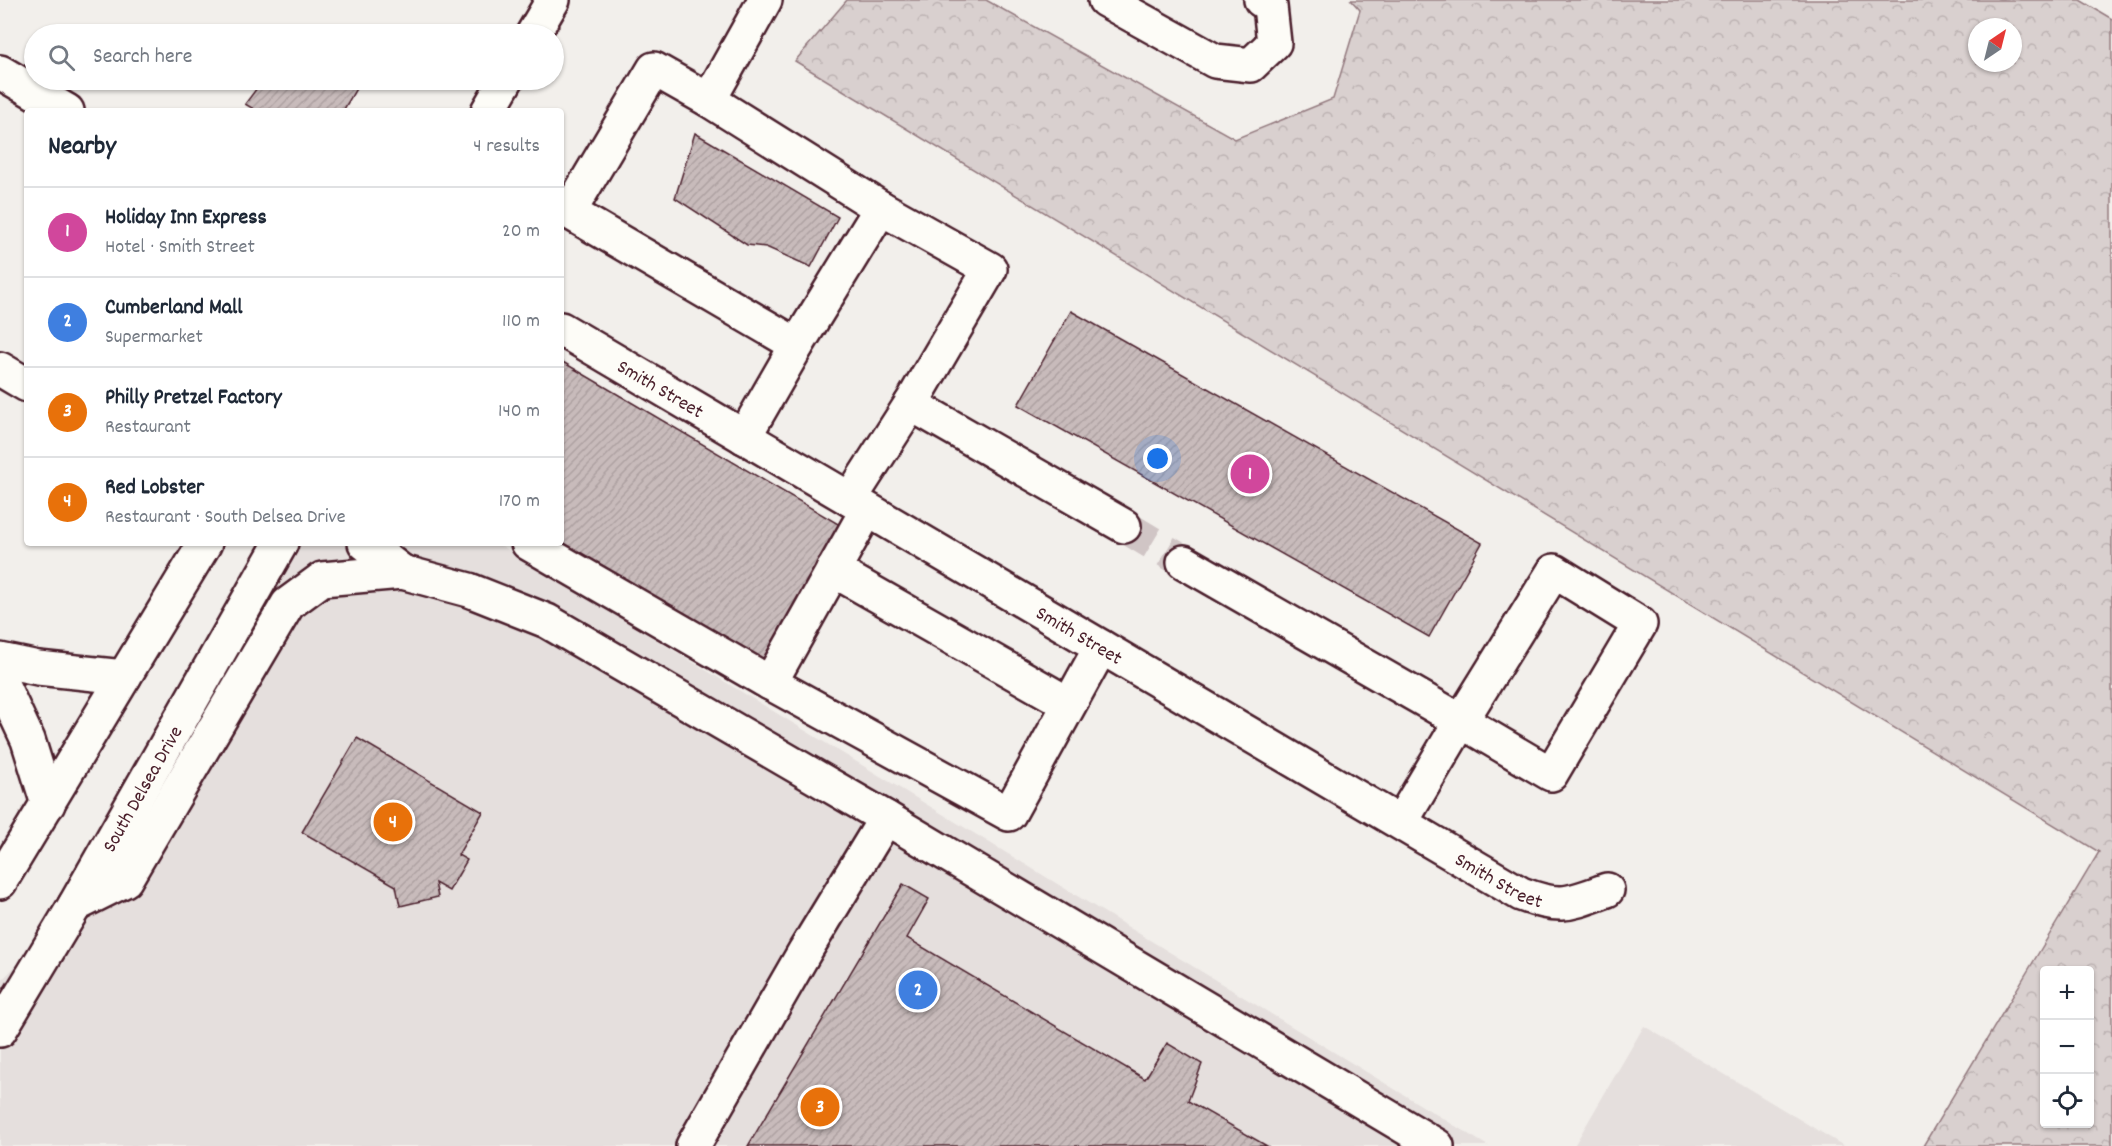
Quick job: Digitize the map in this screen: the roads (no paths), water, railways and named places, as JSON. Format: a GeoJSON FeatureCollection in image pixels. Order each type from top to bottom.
{"type":"FeatureCollection","features":[{"type":"Feature","properties":{"kind":"main road"},"geometry":{"type":"LineString","coordinates":[[539,24],[553,0]]}},
{"type":"Feature","properties":{"kind":"main road"},"geometry":{"type":"LineString","coordinates":[[1105,0],[1215,61],[1251,65],[1274,43],[1270,6],[1261,0]]}},
{"type":"Feature","properties":{"kind":"main road"},"geometry":{"type":"LineString","coordinates":[[709,100],[758,2]]}},
{"type":"Feature","properties":{"kind":"main road"},"geometry":{"type":"LineString","coordinates":[[770,683],[834,570],[859,505],[911,404],[990,269],[881,208],[709,100],[654,69],[569,212],[796,345]]}},
{"type":"Feature","properties":{"kind":"main road"},"geometry":{"type":"LineString","coordinates":[[0,72],[24,86]]}},
{"type":"Feature","properties":{"kind":"main road"},"geometry":{"type":"LineString","coordinates":[[31,90],[62,108]]}},
{"type":"Feature","properties":{"kind":"main road"},"geometry":{"type":"LineString","coordinates":[[490,108],[500,90]]}},
{"type":"Feature","properties":{"kind":"main road"},"geometry":{"type":"LineString","coordinates":[[744,437],[796,345],[881,208]]}},
{"type":"Feature","properties":{"kind":"main road","name":"Smith Street"},"geometry":{"type":"LineString","coordinates":[[564,331],[1521,894],[1548,904],[1572,902],[1607,890]]}},
{"type":"Feature","properties":{"kind":"main road"},"geometry":{"type":"LineString","coordinates":[[0,369],[24,383]]}},
{"type":"Feature","properties":{"kind":"main road"},"geometry":{"type":"LineString","coordinates":[[911,404],[1124,526]]}},
{"type":"Feature","properties":{"kind":"main road"},"geometry":{"type":"LineString","coordinates":[[0,882],[200,546]]}},
{"type":"Feature","properties":{"kind":"main road","name":"South Delsea Drive"},"geometry":{"type":"LineString","coordinates":[[0,1030],[75,905],[279,546]]}},
{"type":"Feature","properties":{"kind":"main road"},"geometry":{"type":"LineString","coordinates":[[369,546],[402,572]]}},
{"type":"Feature","properties":{"kind":"main road"},"geometry":{"type":"LineString","coordinates":[[533,546],[770,683],[1009,814],[1101,647]]}},
{"type":"Feature","properties":{"kind":"main road"},"geometry":{"type":"LineString","coordinates":[[1184,562],[1461,721],[1551,774],[1640,624],[1554,571],[1461,721],[1401,822]]}},
{"type":"Feature","properties":{"kind":"main road"},"geometry":{"type":"LineString","coordinates":[[834,570],[1069,704]]}},
{"type":"Feature","properties":{"kind":"main road"},"geometry":{"type":"LineString","coordinates":[[75,905],[125,880],[288,603],[322,579],[402,572],[469,590],[547,621],[886,818],[1437,1146]]}},
{"type":"Feature","properties":{"kind":"main road"},"geometry":{"type":"LineString","coordinates":[[0,660],[38,668],[124,677]]}},
{"type":"Feature","properties":{"kind":"main road"},"geometry":{"type":"LineString","coordinates":[[0,680],[28,740],[48,804]]}},
{"type":"Feature","properties":{"kind":"main road"},"geometry":{"type":"LineString","coordinates":[[693,1146],[805,951],[886,818]]}},
{"type":"Feature","properties":{"kind":"tunnel"},"geometry":{"type":"LineString","coordinates":[[1124,526],[1184,562]]}},
{"type":"Feature","properties":{"kind":"place","name":"Holiday Inn Express"},"geometry":{"type":"Point","coordinates":[1250,474]}},
{"type":"Feature","properties":{"kind":"place","name":"Red Lobster"},"geometry":{"type":"Point","coordinates":[393,822]}},
{"type":"Feature","properties":{"kind":"place","name":"Cumberland Mall"},"geometry":{"type":"Point","coordinates":[918,990]}},
{"type":"Feature","properties":{"kind":"place","name":"Philly Pretzel Factory"},"geometry":{"type":"Point","coordinates":[820,1107]}}]}
